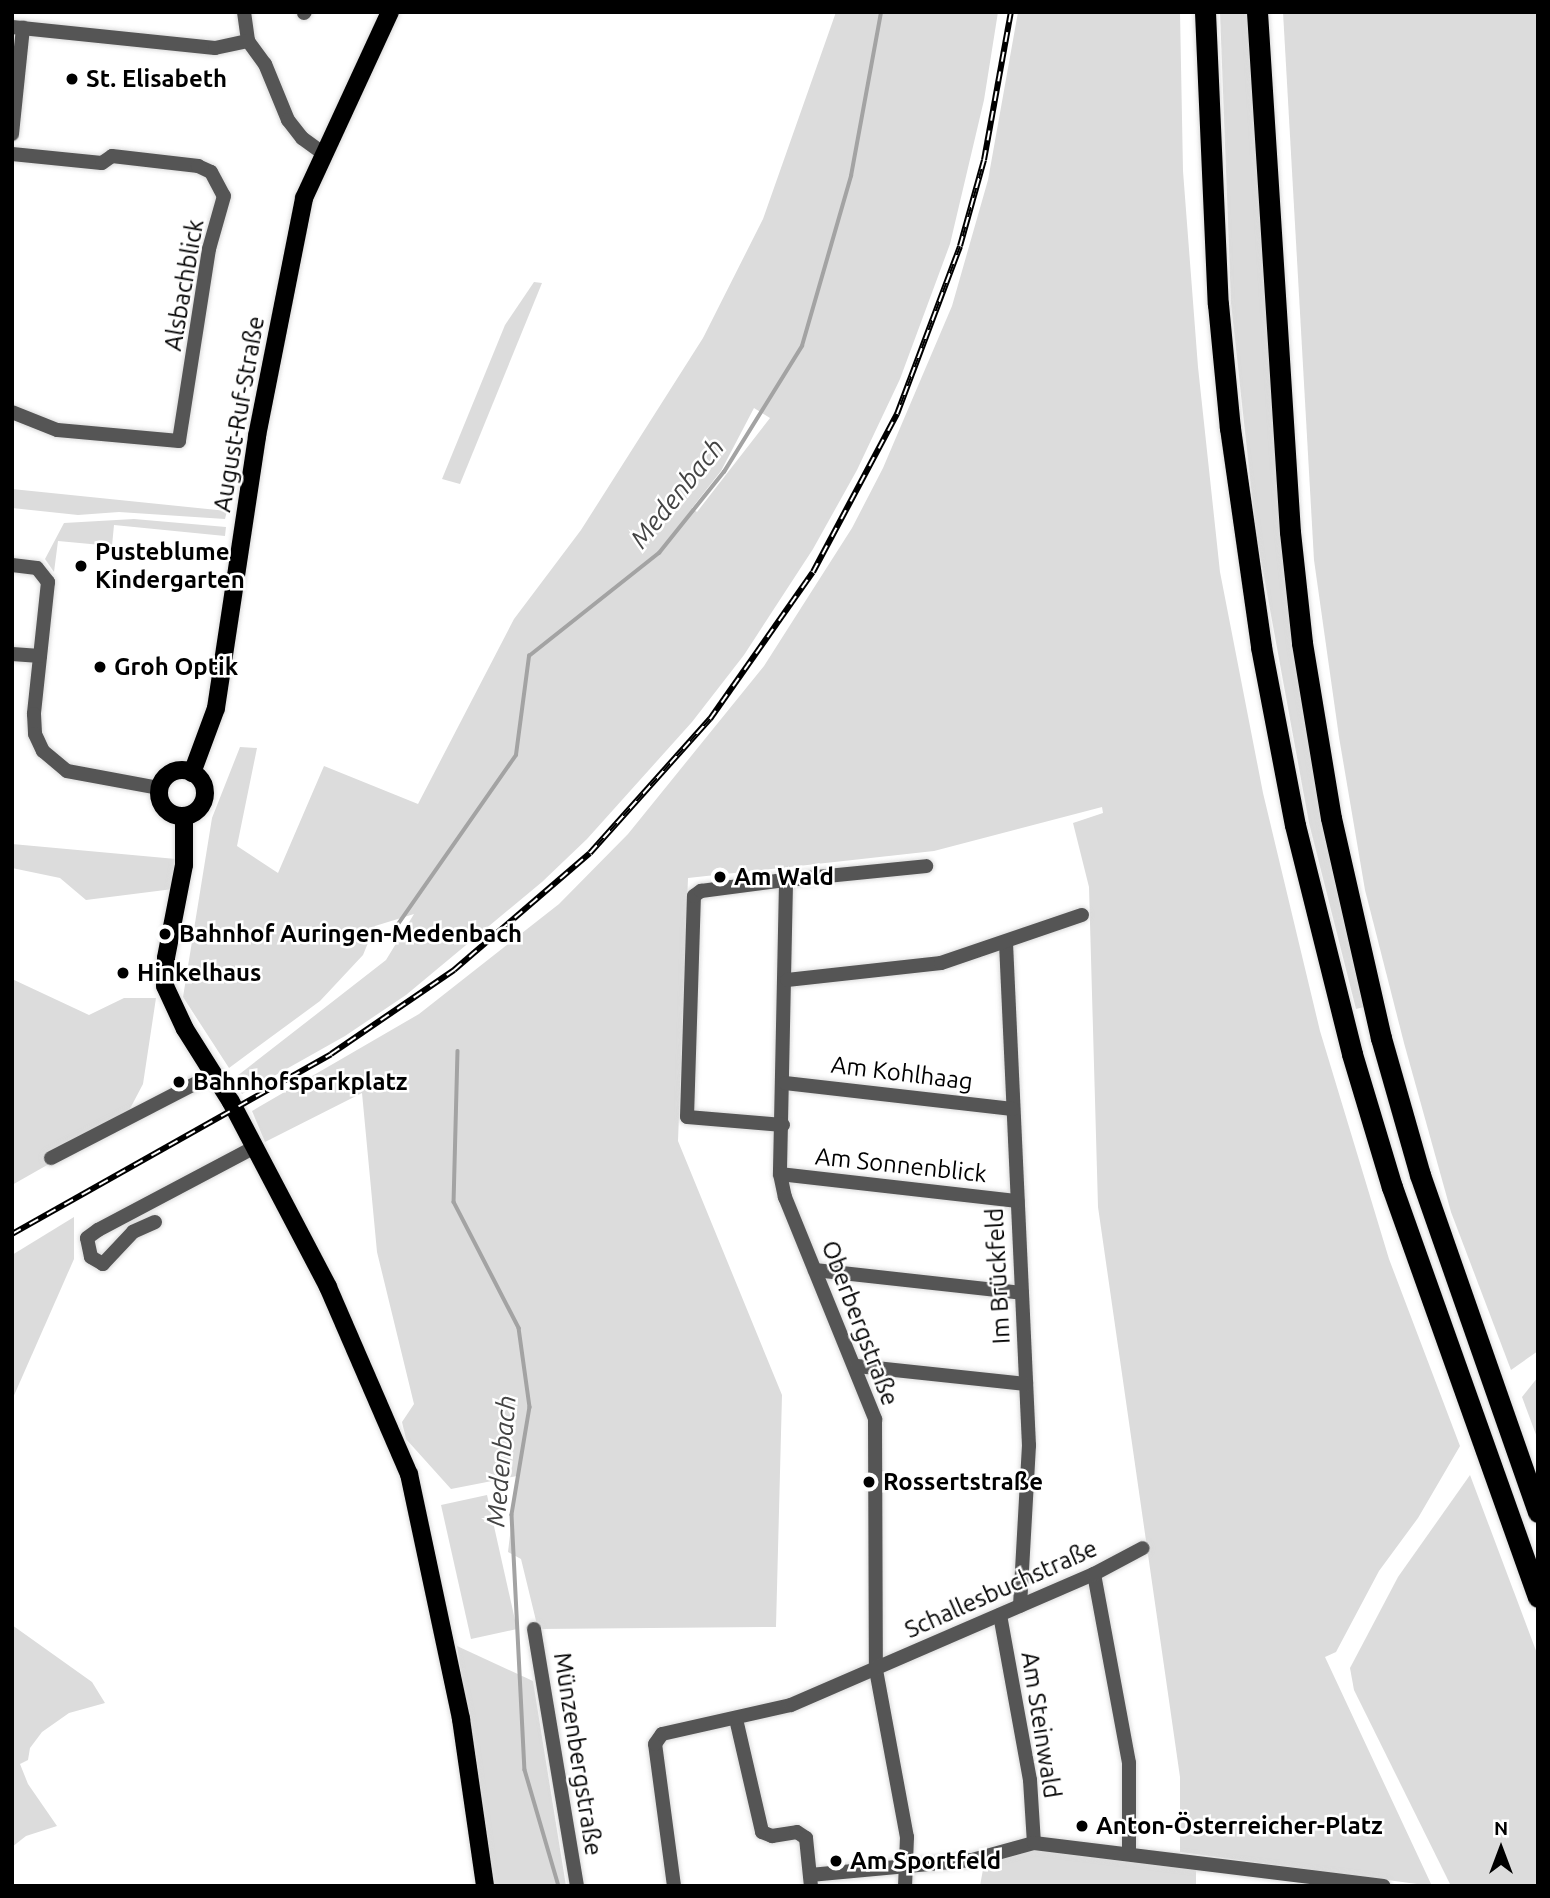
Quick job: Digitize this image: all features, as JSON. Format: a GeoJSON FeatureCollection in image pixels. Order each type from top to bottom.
{"type":"FeatureCollection","features":[{"type":"Feature","properties":{"kind":"highway"},"geometry":{"type":"LineString","coordinates":[[1205,12],[1218,304],[1261,647],[1295,825],[1352,1054],[1392,1187],[1538,1597]]}},
{"type":"Feature","properties":{"kind":"highway"},"geometry":{"type":"LineString","coordinates":[[1257,12],[1290,532],[1302,643],[1331,818],[1381,1038],[1420,1175],[1538,1511]]}},
{"type":"Feature","properties":{"kind":"main road","name":"August-Ruf-Straße"},"geometry":{"type":"LineString","coordinates":[[192,773],[216,708],[257,436],[299,227],[323,153],[390,12]]}},
{"type":"Feature","properties":{"kind":"main road"},"geometry":{"type":"LineString","coordinates":[[172,772],[192,773],[201,781],[204,797],[199,808],[184,816],[164,808],[159,788],[172,772]]}},
{"type":"Feature","properties":{"kind":"main road"},"geometry":{"type":"LineString","coordinates":[[184,816],[184,865],[165,986],[185,1029],[255,1147],[328,1287],[409,1474],[460,1718],[485,1886]]}},
{"type":"Feature","properties":{"kind":"street"},"geometry":{"type":"LineString","coordinates":[[244,12],[248,41],[265,64],[288,120],[302,138],[323,153]]}},
{"type":"Feature","properties":{"kind":"street"},"geometry":{"type":"LineString","coordinates":[[12,134],[18,28],[215,48],[248,41]]}},
{"type":"Feature","properties":{"kind":"street","name":"Alsbachblick"},"geometry":{"type":"LineString","coordinates":[[12,153],[102,163],[112,156],[198,166],[211,172],[224,196],[209,249],[179,441],[57,430],[12,412]]}},
{"type":"Feature","properties":{"kind":"street"},"geometry":{"type":"LineString","coordinates":[[12,565],[37,568],[46,576],[34,726],[50,759],[78,774],[159,788]]}},
{"type":"Feature","properties":{"kind":"street"},"geometry":{"type":"LineString","coordinates":[[12,654],[40,656]]}},
{"type":"Feature","properties":{"kind":"street"},"geometry":{"type":"LineString","coordinates":[[783,1125],[687,1117],[694,896],[701,891],[926,866]]}},
{"type":"Feature","properties":{"kind":"street","name":"Oberbergstraße"},"geometry":{"type":"LineString","coordinates":[[786,883],[785,1083],[780,1174],[815,1270],[857,1366],[875,1419],[876,1670],[909,1865]]}},
{"type":"Feature","properties":{"kind":"street"},"geometry":{"type":"LineString","coordinates":[[787,980],[941,963],[1083,915]]}},
{"type":"Feature","properties":{"kind":"street","name":"Im Brückfeld"},"geometry":{"type":"LineString","coordinates":[[1006,943],[1029,1445],[1020,1606]]}},
{"type":"Feature","properties":{"kind":"street"},"geometry":{"type":"LineString","coordinates":[[51,1158],[214,1074]]}},
{"type":"Feature","properties":{"kind":"street","name":"Am Kohlhaag"},"geometry":{"type":"LineString","coordinates":[[785,1083],[1013,1109]]}},
{"type":"Feature","properties":{"kind":"street"},"geometry":{"type":"LineString","coordinates":[[155,1222],[133,1232],[109,1265],[91,1257],[87,1245],[98,1230],[255,1147]]}},
{"type":"Feature","properties":{"kind":"street","name":"Am Sonnenblick"},"geometry":{"type":"LineString","coordinates":[[780,1174],[1017,1201]]}},
{"type":"Feature","properties":{"kind":"street"},"geometry":{"type":"LineString","coordinates":[[815,1270],[1022,1293]]}},
{"type":"Feature","properties":{"kind":"street"},"geometry":{"type":"LineString","coordinates":[[857,1366],[1026,1384]]}},
{"type":"Feature","properties":{"kind":"street","name":"Schallesbuchstraße"},"geometry":{"type":"LineString","coordinates":[[674,1886],[655,1744],[662,1734],[791,1705],[1094,1574],[1143,1548]]}},
{"type":"Feature","properties":{"kind":"street"},"geometry":{"type":"LineString","coordinates":[[1094,1574],[1129,1763],[1129,1852]]}},
{"type":"Feature","properties":{"kind":"street","name":"Am Steinwald"},"geometry":{"type":"LineString","coordinates":[[1000,1615],[1030,1780],[1034,1843]]}},
{"type":"Feature","properties":{"kind":"street","name":"Münzenbergstraße"},"geometry":{"type":"LineString","coordinates":[[534,1629],[577,1886]]}},
{"type":"Feature","properties":{"kind":"street"},"geometry":{"type":"LineString","coordinates":[[736,1718],[762,1832],[772,1836],[797,1832],[806,1838],[810,1880],[909,1865],[972,1860],[1034,1843],[1129,1852],[1383,1886]]}},
{"type":"Feature","properties":{"kind":"street"},"geometry":{"type":"LineString","coordinates":[[905,1886],[909,1865]]}},
{"type":"Feature","properties":{"kind":"shaded area"},"geometry":{"type":"Polygon","coordinates":[[[836,12],[998,12],[984,100],[950,244],[900,379],[857,470],[813,549],[744,655],[692,722],[587,839],[542,882],[406,995],[345,1036],[242,1094],[232,1080],[386,960],[414,914],[375,926],[363,955],[320,1001],[229,1068],[183,997],[212,818],[240,747],[257,748],[237,846],[278,873],[324,766],[418,804],[514,619],[581,530],[703,338],[763,219],[836,12]],[[754,408],[721,471],[692,508],[697,512],[770,418],[754,408]]]}},
{"type":"Feature","properties":{"kind":"shaded area"},"geometry":{"type":"Polygon","coordinates":[[[1018,12],[1180,12],[1183,171],[1198,367],[1220,572],[1263,793],[1320,1031],[1389,1259],[1460,1446],[1418,1518],[1379,1571],[1336,1652],[1325,1657],[1432,1886],[1180,1852],[1180,1777],[1098,1207],[1089,887],[1073,823],[1103,813],[1102,807],[934,851],[688,878],[678,1141],[782,1395],[776,1627],[538,1629],[521,1559],[508,1552],[517,1476],[451,1489],[406,1439],[402,1422],[414,1404],[377,1252],[362,1093],[265,1142],[252,1111],[419,1014],[559,904],[628,834],[764,666],[852,528],[883,468],[952,306],[988,180],[1018,12]]]}},
{"type":"Feature","properties":{"kind":"shaded area"},"geometry":{"type":"Polygon","coordinates":[[[1220,12],[1249,12],[1280,531],[1364,1007],[1356,1009],[1309,823],[1256,533],[1231,303],[1220,12]]]}},
{"type":"Feature","properties":{"kind":"shaded area"},"geometry":{"type":"Polygon","coordinates":[[[1283,12],[1538,12],[1538,1351],[1511,1370],[1451,1212],[1404,1043],[1365,890],[1339,737],[1314,560],[1283,12]]]}},
{"type":"Feature","properties":{"kind":"shaded area"},"geometry":{"type":"Polygon","coordinates":[[[534,282],[542,283],[460,484],[442,479],[505,325],[534,282]]]}},
{"type":"Feature","properties":{"kind":"shaded area"},"geometry":{"type":"Polygon","coordinates":[[[12,489],[227,511],[225,519],[119,512],[78,515],[12,508],[12,489]]]}},
{"type":"Feature","properties":{"kind":"shaded area"},"geometry":{"type":"Polygon","coordinates":[[[134,519],[226,527],[225,536],[114,525],[112,546],[58,541],[54,572],[45,559],[64,523],[134,519]]]}},
{"type":"Feature","properties":{"kind":"shaded area"},"geometry":{"type":"Polygon","coordinates":[[[12,844],[176,859],[173,889],[86,900],[60,878],[12,868],[12,844]]]}},
{"type":"Feature","properties":{"kind":"shaded area"},"geometry":{"type":"Polygon","coordinates":[[[12,979],[89,1015],[124,998],[156,998],[143,1084],[123,1122],[12,1185],[12,979]]]}},
{"type":"Feature","properties":{"kind":"shaded area"},"geometry":{"type":"Polygon","coordinates":[[[74,1217],[74,1259],[12,1400],[12,1255],[74,1217]]]}},
{"type":"Feature","properties":{"kind":"shaded area"},"geometry":{"type":"Polygon","coordinates":[[[1538,1377],[1538,1440],[1522,1397],[1538,1377]]]}},
{"type":"Feature","properties":{"kind":"shaded area"},"geometry":{"type":"Polygon","coordinates":[[[1470,1475],[1538,1656],[1538,1886],[1451,1886],[1354,1690],[1350,1668],[1398,1577],[1470,1475]]]}},
{"type":"Feature","properties":{"kind":"shaded area"},"geometry":{"type":"Polygon","coordinates":[[[487,1495],[517,1629],[471,1639],[441,1505],[487,1495]]]}},
{"type":"Feature","properties":{"kind":"shaded area"},"geometry":{"type":"Polygon","coordinates":[[[12,1625],[92,1682],[105,1703],[69,1713],[42,1732],[30,1748],[28,1760],[20,1764],[28,1784],[57,1826],[26,1836],[12,1847],[12,1625]]]}},
{"type":"Feature","properties":{"kind":"shaded area"},"geometry":{"type":"Polygon","coordinates":[[[457,1646],[533,1681],[566,1886],[493,1886],[457,1646]]]}},
{"type":"Feature","properties":{"kind":"shaded area"},"geometry":{"type":"Polygon","coordinates":[[[1034,1850],[1196,1870],[1196,1886],[980,1886],[984,1864],[1034,1850]]]}},
{"type":"Feature","properties":{"kind":"waterway","name":"Medenbach"},"geometry":{"type":"LineString","coordinates":[[394,930],[516,755],[529,656],[659,553],[724,472],[802,346],[851,176],[881,12]]}},
{"type":"Feature","properties":{"kind":"waterway","name":"Medenbach"},"geometry":{"type":"LineString","coordinates":[[458,1051],[454,1202],[519,1328],[530,1407],[512,1515],[525,1770],[559,1886]]}},
{"type":"Feature","properties":{"kind":"railway"},"geometry":{"type":"LineString","coordinates":[[12,1234],[331,1054],[454,970],[590,853],[710,719],[813,572],[897,414],[960,246],[984,160],[1011,12]]}},
{"type":"Feature","properties":{"kind":"place","name":"St. Elisabeth"},"geometry":{"type":"Point","coordinates":[72,79]}},
{"type":"Feature","properties":{"kind":"place","name":"Pusteblume Kindergarten"},"geometry":{"type":"Point","coordinates":[81,566]}},
{"type":"Feature","properties":{"kind":"place","name":"Groh Optik"},"geometry":{"type":"Point","coordinates":[100,667]}},
{"type":"Feature","properties":{"kind":"place","name":"Am Wald"},"geometry":{"type":"Point","coordinates":[720,877]}},
{"type":"Feature","properties":{"kind":"place","name":"Bahnhof Auringen-Medenbach"},"geometry":{"type":"Point","coordinates":[165,934]}},
{"type":"Feature","properties":{"kind":"place","name":"Hinkelhaus"},"geometry":{"type":"Point","coordinates":[123,973]}},
{"type":"Feature","properties":{"kind":"place","name":"Bahnhofsparkplatz"},"geometry":{"type":"Point","coordinates":[179,1082]}},
{"type":"Feature","properties":{"kind":"place","name":"Rossertstraße"},"geometry":{"type":"Point","coordinates":[869,1482]}},
{"type":"Feature","properties":{"kind":"place","name":"Anton-Österreicher-Platz"},"geometry":{"type":"Point","coordinates":[1082,1826]}},
{"type":"Feature","properties":{"kind":"place","name":"Am Sportfeld"},"geometry":{"type":"Point","coordinates":[836,1861]}}]}
